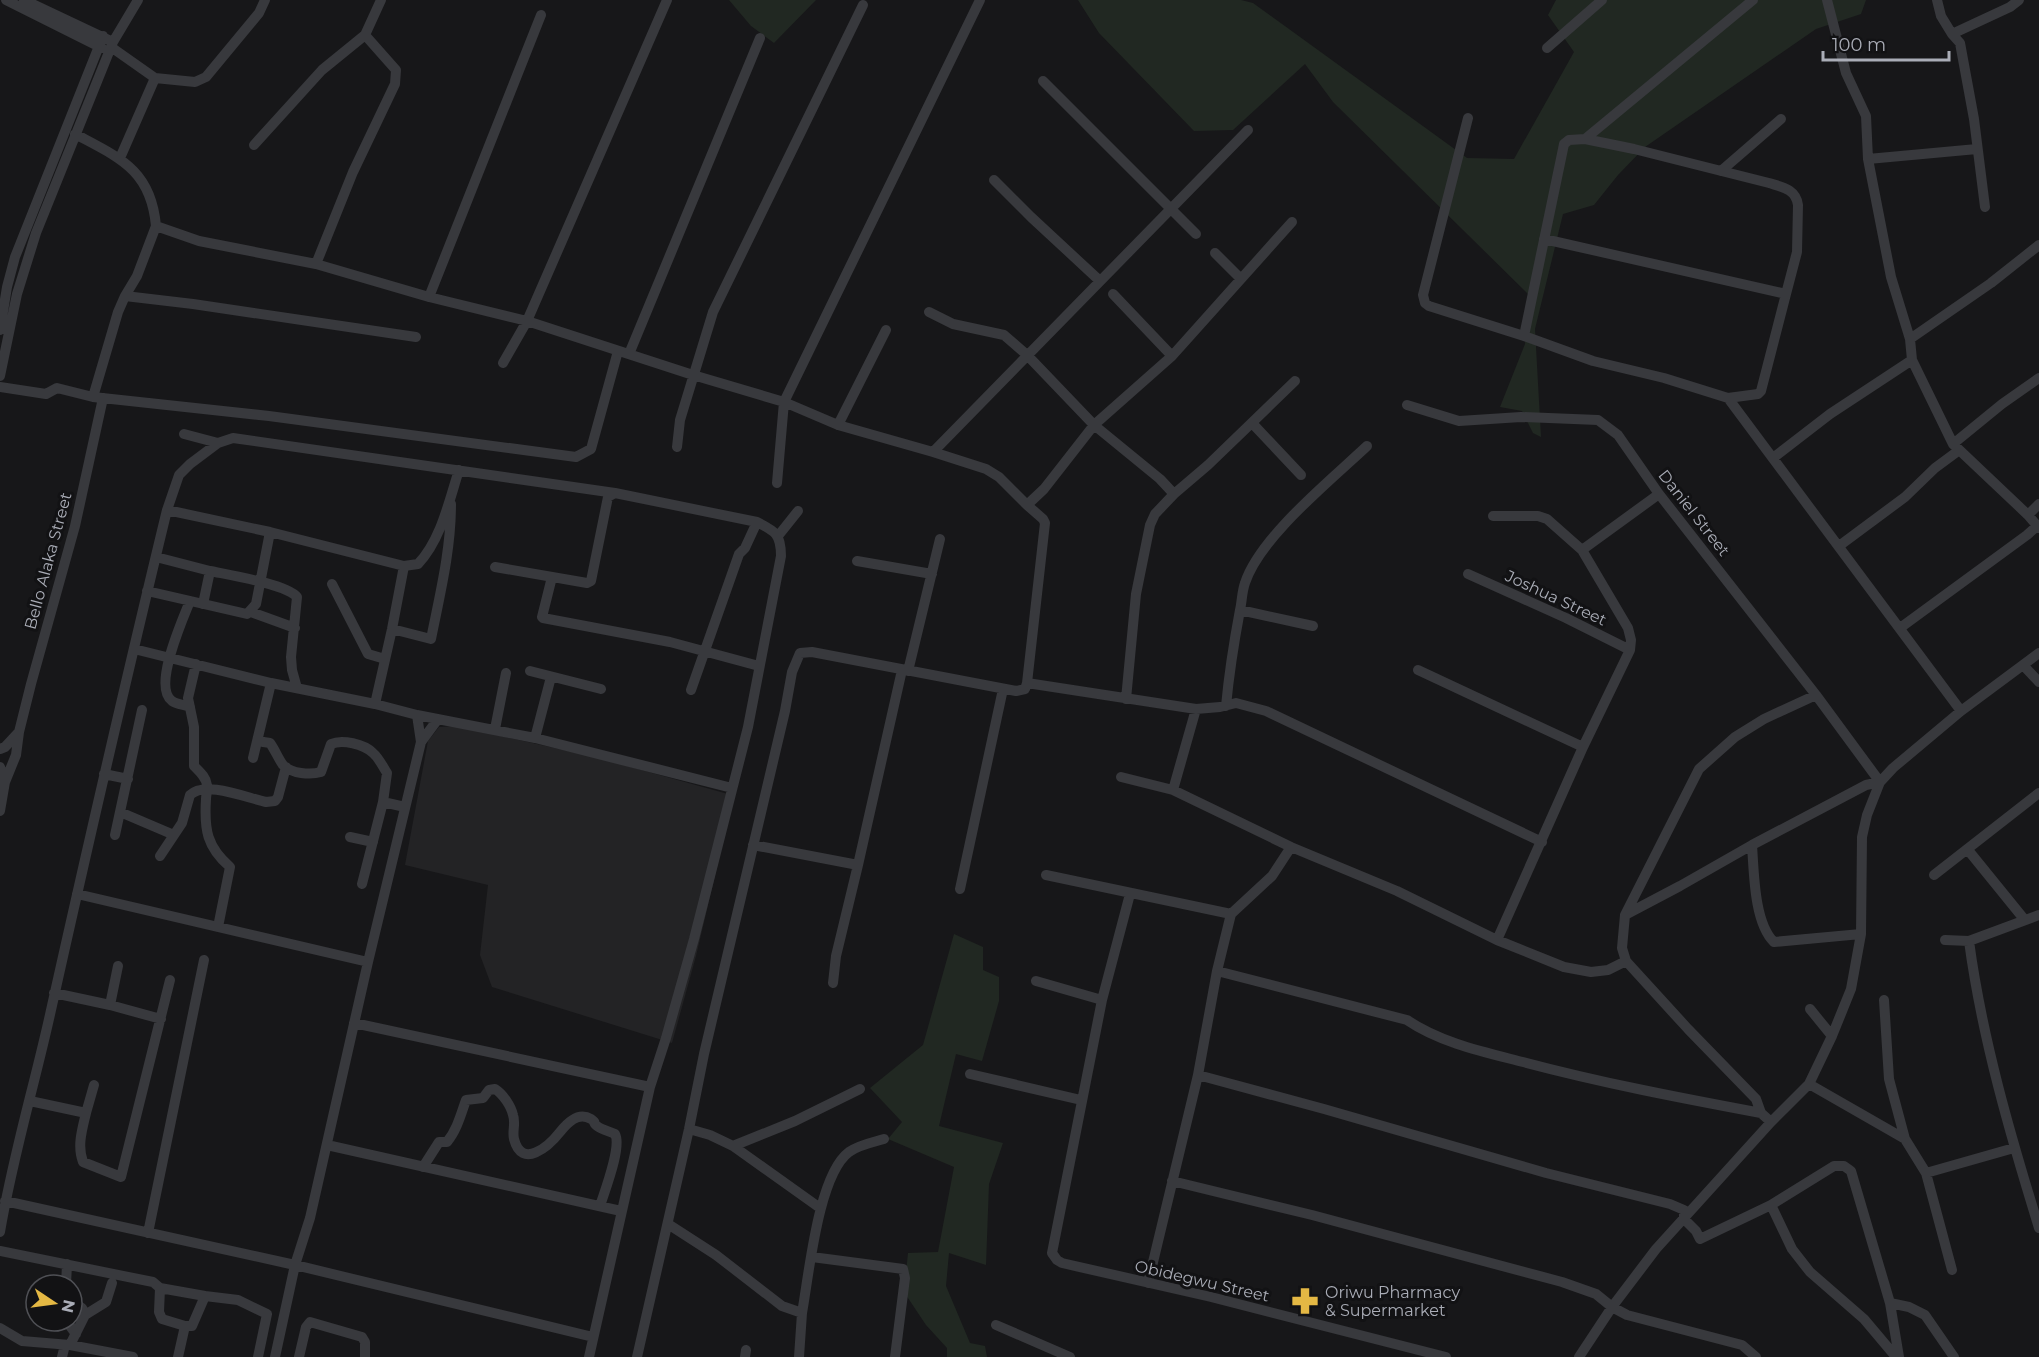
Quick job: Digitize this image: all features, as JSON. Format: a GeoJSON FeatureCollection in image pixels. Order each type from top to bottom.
{"type":"FeatureCollection","features":[{"type":"Feature","properties":{"kind":"street"},"geometry":{"type":"LineString","coordinates":[[6,0],[99,46],[111,47]]}},
{"type":"Feature","properties":{"kind":"street"},"geometry":{"type":"LineString","coordinates":[[24,0],[103,36],[111,47],[155,78],[195,82],[206,77],[259,13],[265,0]]}},
{"type":"Feature","properties":{"kind":"street"},"geometry":{"type":"LineString","coordinates":[[0,376],[17,294],[36,233],[111,47],[138,0]]}},
{"type":"Feature","properties":{"kind":"street"},"geometry":{"type":"LineString","coordinates":[[254,144],[322,70],[365,35],[381,0]]}},
{"type":"Feature","properties":{"kind":"street"},"geometry":{"type":"LineString","coordinates":[[503,363],[527,321],[667,0]]}},
{"type":"Feature","properties":{"kind":"street"},"geometry":{"type":"LineString","coordinates":[[777,483],[784,402],[980,0]]}},
{"type":"Feature","properties":{"kind":"street"},"geometry":{"type":"LineString","coordinates":[[1547,48],[1602,0]]}},
{"type":"Feature","properties":{"kind":"street"},"geometry":{"type":"LineString","coordinates":[[1585,139],[1753,0]]}},
{"type":"Feature","properties":{"kind":"street"},"geometry":{"type":"LineString","coordinates":[[1827,0],[1846,73],[1866,116],[1868,159],[1891,277],[1910,339],[1912,360],[1955,448],[2028,514],[2038,527],[1900,628]]}},
{"type":"Feature","properties":{"kind":"street"},"geometry":{"type":"LineString","coordinates":[[1937,0],[1941,16],[1960,43],[1974,120],[1985,207]]}},
{"type":"Feature","properties":{"kind":"street"},"geometry":{"type":"LineString","coordinates":[[1952,34],[2010,8],[2019,0]]}},
{"type":"Feature","properties":{"kind":"street"},"geometry":{"type":"LineString","coordinates":[[677,447],[680,420],[713,312],[863,5]]}},
{"type":"Feature","properties":{"kind":"street"},"geometry":{"type":"LineString","coordinates":[[429,297],[541,15]]}},
{"type":"Feature","properties":{"kind":"street"},"geometry":{"type":"LineString","coordinates":[[316,264],[353,172],[395,84],[396,70],[365,35]]}},
{"type":"Feature","properties":{"kind":"street"},"geometry":{"type":"LineString","coordinates":[[0,330],[4,286],[103,36]]}},
{"type":"Feature","properties":{"kind":"street"},"geometry":{"type":"LineString","coordinates":[[629,354],[760,38]]}},
{"type":"Feature","properties":{"kind":"street"},"geometry":{"type":"LineString","coordinates":[[120,158],[155,78]]}},
{"type":"Feature","properties":{"kind":"street"},"geometry":{"type":"LineString","coordinates":[[1043,81],[1196,234]]}},
{"type":"Feature","properties":{"kind":"street"},"geometry":{"type":"LineString","coordinates":[[1468,118],[1422,299],[1429,306],[1593,361],[1664,378],[1728,398],[1758,394],[1761,391],[1797,252],[1797,198],[1782,187],[1720,171],[1585,139],[1569,140],[1564,144],[1524,336]]}},
{"type":"Feature","properties":{"kind":"street"},"geometry":{"type":"LineString","coordinates":[[1720,171],[1781,119]]}},
{"type":"Feature","properties":{"kind":"street"},"geometry":{"type":"LineString","coordinates":[[933,452],[1248,130]]}},
{"type":"Feature","properties":{"kind":"street"},"geometry":{"type":"LineString","coordinates":[[75,134],[120,158],[135,173],[147,190],[154,207],[156,226],[199,241],[316,264],[429,297],[527,321],[784,402],[838,425],[933,452],[992,473],[1013,489],[1045,523],[1025,689],[1016,691],[1004,689],[812,652],[800,654],[792,672],[637,1357]]}},
{"type":"Feature","properties":{"kind":"street"},"geometry":{"type":"LineString","coordinates":[[1868,159],[1977,149]]}},
{"type":"Feature","properties":{"kind":"street"},"geometry":{"type":"LineString","coordinates":[[994,180],[1100,281]]}},
{"type":"Feature","properties":{"kind":"street"},"geometry":{"type":"LineString","coordinates":[[1027,505],[1044,489],[1094,425],[1172,356],[1292,222]]}},
{"type":"Feature","properties":{"kind":"street","name":"Bello Alaka Street"},"geometry":{"type":"LineString","coordinates":[[0,812],[5,782],[16,755],[19,732],[75,526],[98,397],[118,312],[137,276],[156,226]]}},
{"type":"Feature","properties":{"kind":"street"},"geometry":{"type":"LineString","coordinates":[[1544,239],[1786,294]]}},
{"type":"Feature","properties":{"kind":"street"},"geometry":{"type":"LineString","coordinates":[[1910,339],[1991,283],[2039,245]]}},
{"type":"Feature","properties":{"kind":"street"},"geometry":{"type":"LineString","coordinates":[[1215,253],[1241,279]]}},
{"type":"Feature","properties":{"kind":"street"},"geometry":{"type":"LineString","coordinates":[[1113,294],[1172,356]]}},
{"type":"Feature","properties":{"kind":"street"},"geometry":{"type":"LineString","coordinates":[[125,296],[193,303],[416,337]]}},
{"type":"Feature","properties":{"kind":"street"},"geometry":{"type":"LineString","coordinates":[[930,312],[953,324],[1004,334],[1094,425],[1160,479],[1174,494]]}},
{"type":"Feature","properties":{"kind":"street"},"geometry":{"type":"LineString","coordinates":[[838,425],[886,330]]}},
{"type":"Feature","properties":{"kind":"street"},"geometry":{"type":"LineString","coordinates":[[0,387],[46,394],[57,388],[98,397],[269,416],[576,457],[591,448],[618,351]]}},
{"type":"Feature","properties":{"kind":"street"},"geometry":{"type":"LineString","coordinates":[[1773,458],[1830,414],[1912,360]]}},
{"type":"Feature","properties":{"kind":"street"},"geometry":{"type":"LineString","coordinates":[[1839,546],[1905,497],[2002,404],[2039,378]]}},
{"type":"Feature","properties":{"kind":"street"},"geometry":{"type":"LineString","coordinates":[[1126,699],[1136,594],[1150,525],[1155,514],[1295,381]]}},
{"type":"Feature","properties":{"kind":"street"},"geometry":{"type":"LineString","coordinates":[[1728,398],[1961,711]]}},
{"type":"Feature","properties":{"kind":"street","name":"Daniel Street"},"geometry":{"type":"LineString","coordinates":[[1407,405],[1459,421],[1521,417],[1598,420],[1618,435],[1659,494],[1816,695],[1880,782]]}},
{"type":"Feature","properties":{"kind":"street"},"geometry":{"type":"LineString","coordinates":[[1252,423],[1301,475]]}},
{"type":"Feature","properties":{"kind":"street"},"geometry":{"type":"LineString","coordinates":[[184,434],[218,443]]}},
{"type":"Feature","properties":{"kind":"street"},"geometry":{"type":"LineString","coordinates":[[0,1232],[5,1202],[167,510],[179,475],[190,464],[218,443],[233,438],[615,493],[757,522],[778,536],[781,556],[748,727],[694,939],[650,1087],[589,1357]]}},
{"type":"Feature","properties":{"kind":"street"},"geometry":{"type":"LineString","coordinates":[[1226,706],[1245,583],[1252,567],[1300,508],[1367,446]]}},
{"type":"Feature","properties":{"kind":"street"},"geometry":{"type":"LineString","coordinates":[[167,510],[270,532],[404,566],[418,564],[429,549],[437,535],[459,470]]}},
{"type":"Feature","properties":{"kind":"street"},"geometry":{"type":"LineString","coordinates":[[495,567],[587,583],[591,581],[608,497],[615,493]]}},
{"type":"Feature","properties":{"kind":"street"},"geometry":{"type":"LineString","coordinates":[[392,629],[431,639],[447,563],[451,529],[451,494]]}},
{"type":"Feature","properties":{"kind":"street"},"geometry":{"type":"LineString","coordinates":[[1582,550],[1659,494]]}},
{"type":"Feature","properties":{"kind":"street"},"geometry":{"type":"LineString","coordinates":[[2028,514],[2039,504]]}},
{"type":"Feature","properties":{"kind":"street"},"geometry":{"type":"LineString","coordinates":[[778,536],[798,511]]}},
{"type":"Feature","properties":{"kind":"street"},"geometry":{"type":"LineString","coordinates":[[1493,516],[1538,516],[1547,519],[1582,550],[1628,628],[1631,640],[1630,650],[1583,747],[1497,940]]}},
{"type":"Feature","properties":{"kind":"street"},"geometry":{"type":"LineString","coordinates":[[691,690],[739,554],[745,548],[757,522]]}},
{"type":"Feature","properties":{"kind":"street"},"geometry":{"type":"LineString","coordinates":[[251,612],[256,604],[270,532]]}},
{"type":"Feature","properties":{"kind":"street"},"geometry":{"type":"LineString","coordinates":[[833,983],[836,956],[905,671],[940,539]]}},
{"type":"Feature","properties":{"kind":"street"},"geometry":{"type":"LineString","coordinates":[[156,557],[293,592],[297,597],[291,657],[297,688]]}},
{"type":"Feature","properties":{"kind":"street"},"geometry":{"type":"LineString","coordinates":[[858,561],[932,574]]}},
{"type":"Feature","properties":{"kind":"street"},"geometry":{"type":"LineString","coordinates":[[375,704],[404,566]]}},
{"type":"Feature","properties":{"kind":"street"},"geometry":{"type":"LineString","coordinates":[[203,604],[210,571]]}},
{"type":"Feature","properties":{"kind":"street","name":"Joshua Street"},"geometry":{"type":"LineString","coordinates":[[1468,574],[1630,650]]}},
{"type":"Feature","properties":{"kind":"street"},"geometry":{"type":"LineString","coordinates":[[552,577],[543,618],[706,650],[759,666]]}},
{"type":"Feature","properties":{"kind":"street"},"geometry":{"type":"LineString","coordinates":[[332,584],[368,654],[385,659]]}},
{"type":"Feature","properties":{"kind":"street"},"geometry":{"type":"LineString","coordinates":[[147,591],[243,614],[251,612],[295,628]]}},
{"type":"Feature","properties":{"kind":"street"},"geometry":{"type":"LineString","coordinates":[[190,601],[169,657],[165,691],[171,701],[190,706]]}},
{"type":"Feature","properties":{"kind":"street"},"geometry":{"type":"LineString","coordinates":[[1240,610],[1313,626]]}},
{"type":"Feature","properties":{"kind":"street"},"geometry":{"type":"LineString","coordinates":[[134,649],[271,683],[375,704],[417,716],[535,738],[732,788]]}},
{"type":"Feature","properties":{"kind":"street"},"geometry":{"type":"LineString","coordinates":[[1579,1357],[1612,1307],[1656,1249],[1771,1122],[1809,1084],[1832,1036],[1851,988],[1861,934],[1862,837],[1867,815],[1880,782],[1893,768],[1961,711],[2039,653]]}},
{"type":"Feature","properties":{"kind":"street"},"geometry":{"type":"LineString","coordinates":[[196,664],[188,698],[194,727],[194,766],[205,779],[208,788],[206,797],[208,837],[220,859],[230,867],[218,927]]}},
{"type":"Feature","properties":{"kind":"street"},"geometry":{"type":"LineString","coordinates":[[2024,665],[2039,682]]}},
{"type":"Feature","properties":{"kind":"street"},"geometry":{"type":"LineString","coordinates":[[1418,670],[1583,747]]}},
{"type":"Feature","properties":{"kind":"street"},"geometry":{"type":"LineString","coordinates":[[530,671],[601,688]]}},
{"type":"Feature","properties":{"kind":"street"},"geometry":{"type":"LineString","coordinates":[[495,729],[506,673]]}},
{"type":"Feature","properties":{"kind":"street"},"geometry":{"type":"LineString","coordinates":[[535,738],[551,677]]}},
{"type":"Feature","properties":{"kind":"street"},"geometry":{"type":"LineString","coordinates":[[252,758],[271,683]]}},
{"type":"Feature","properties":{"kind":"street"},"geometry":{"type":"LineString","coordinates":[[1027,683],[1196,709],[1236,703],[1245,704],[1266,711],[1542,842]]}},
{"type":"Feature","properties":{"kind":"street"},"geometry":{"type":"LineString","coordinates":[[960,889],[1004,689]]}},
{"type":"Feature","properties":{"kind":"street"},"geometry":{"type":"LineString","coordinates":[[1771,1122],[1761,1113],[1755,1099],[1626,961],[1622,948],[1625,915],[1699,769],[1735,737],[1764,719],[1816,695]]}},
{"type":"Feature","properties":{"kind":"street"},"geometry":{"type":"LineString","coordinates":[[1173,790],[1196,709]]}},
{"type":"Feature","properties":{"kind":"street"},"geometry":{"type":"LineString","coordinates":[[115,835],[142,710]]}},
{"type":"Feature","properties":{"kind":"street"},"geometry":{"type":"LineString","coordinates":[[275,1357],[295,1265],[310,1218],[421,742],[417,716]]}},
{"type":"Feature","properties":{"kind":"street"},"geometry":{"type":"LineString","coordinates":[[421,742],[438,719]]}},
{"type":"Feature","properties":{"kind":"street"},"geometry":{"type":"LineString","coordinates":[[0,749],[5,747],[19,732]]}},
{"type":"Feature","properties":{"kind":"street"},"geometry":{"type":"LineString","coordinates":[[257,741],[270,743],[286,767],[304,773],[321,772],[331,744],[336,742],[352,743],[374,753],[387,774],[383,802],[362,884]]}},
{"type":"Feature","properties":{"kind":"street"},"geometry":{"type":"LineString","coordinates":[[0,767],[5,782]]}},
{"type":"Feature","properties":{"kind":"street"},"geometry":{"type":"LineString","coordinates":[[160,856],[182,823],[193,791],[208,788],[266,802],[275,801],[286,767]]}},
{"type":"Feature","properties":{"kind":"street"},"geometry":{"type":"LineString","coordinates":[[104,774],[128,778]]}},
{"type":"Feature","properties":{"kind":"street"},"geometry":{"type":"LineString","coordinates":[[1121,777],[1173,790],[1291,847],[1398,891],[1497,940],[1564,967],[1591,972],[1608,970],[1626,961]]}},
{"type":"Feature","properties":{"kind":"street"},"geometry":{"type":"LineString","coordinates":[[1625,915],[1866,785],[1880,782]]}},
{"type":"Feature","properties":{"kind":"street"},"geometry":{"type":"LineString","coordinates":[[1934,875],[2039,793]]}},
{"type":"Feature","properties":{"kind":"street"},"geometry":{"type":"LineString","coordinates":[[383,802],[405,807]]}},
{"type":"Feature","properties":{"kind":"street"},"geometry":{"type":"LineString","coordinates":[[120,812],[174,835]]}},
{"type":"Feature","properties":{"kind":"street"},"geometry":{"type":"LineString","coordinates":[[350,837],[373,842]]}},
{"type":"Feature","properties":{"kind":"street"},"geometry":{"type":"LineString","coordinates":[[753,845],[858,866]]}},
{"type":"Feature","properties":{"kind":"street"},"geometry":{"type":"LineString","coordinates":[[1752,845],[1755,885],[1763,926],[1774,942],[1861,934]]}},
{"type":"Feature","properties":{"kind":"street"},"geometry":{"type":"LineString","coordinates":[[1148,1283],[1198,1075],[1217,971],[1231,914],[1272,876],[1291,847]]}},
{"type":"Feature","properties":{"kind":"street"},"geometry":{"type":"LineString","coordinates":[[1968,850],[2024,919]]}},
{"type":"Feature","properties":{"kind":"street"},"geometry":{"type":"LineString","coordinates":[[1046,875],[1231,914]]}},
{"type":"Feature","properties":{"kind":"street"},"geometry":{"type":"LineString","coordinates":[[77,894],[368,962]]}},
{"type":"Feature","properties":{"kind":"street"},"geometry":{"type":"LineString","coordinates":[[970,1074],[1081,1100],[1102,1000],[1130,894]]}},
{"type":"Feature","properties":{"kind":"street"},"geometry":{"type":"LineString","coordinates":[[1945,940],[1969,941],[2039,915]]}},
{"type":"Feature","properties":{"kind":"street"},"geometry":{"type":"LineString","coordinates":[[1969,941],[1974,982],[2014,1148],[2039,1228]]}},
{"type":"Feature","properties":{"kind":"street"},"geometry":{"type":"LineString","coordinates":[[148,1233],[204,960]]}},
{"type":"Feature","properties":{"kind":"street"},"geometry":{"type":"LineString","coordinates":[[110,1005],[117,966]]}},
{"type":"Feature","properties":{"kind":"street"},"geometry":{"type":"LineString","coordinates":[[1217,971],[1407,1020],[1433,1035],[1484,1052],[1596,1082],[1761,1113]]}},
{"type":"Feature","properties":{"kind":"street"},"geometry":{"type":"LineString","coordinates":[[94,1085],[81,1135],[80,1153],[83,1162],[122,1177],[170,981]]}},
{"type":"Feature","properties":{"kind":"street"},"geometry":{"type":"LineString","coordinates":[[1036,981],[1102,1000]]}},
{"type":"Feature","properties":{"kind":"street"},"geometry":{"type":"LineString","coordinates":[[54,993],[160,1019]]}},
{"type":"Feature","properties":{"kind":"street"},"geometry":{"type":"LineString","coordinates":[[1884,1000],[1889,1079],[1905,1139],[1926,1173],[1952,1270]]}},
{"type":"Feature","properties":{"kind":"street"},"geometry":{"type":"LineString","coordinates":[[1810,1009],[1832,1036]]}},
{"type":"Feature","properties":{"kind":"street"},"geometry":{"type":"LineString","coordinates":[[354,1023],[650,1087]]}},
{"type":"Feature","properties":{"kind":"street"},"geometry":{"type":"LineString","coordinates":[[1198,1075],[1546,1173],[1670,1204],[1684,1210],[1684,1219],[1696,1231],[1700,1239],[1771,1205],[1834,1166],[1844,1166],[1851,1171],[1890,1303],[1898,1357]]}},
{"type":"Feature","properties":{"kind":"street"},"geometry":{"type":"LineString","coordinates":[[1809,1084],[1905,1139]]}},
{"type":"Feature","properties":{"kind":"street"},"geometry":{"type":"LineString","coordinates":[[423,1167],[439,1142],[447,1142],[450,1139],[462,1118],[466,1100],[483,1098],[489,1090],[495,1089],[501,1094],[513,1115],[515,1143],[525,1152],[532,1154],[539,1152],[553,1141],[570,1121],[580,1117],[589,1118],[597,1127],[615,1134],[616,1150],[600,1206]]}},
{"type":"Feature","properties":{"kind":"street"},"geometry":{"type":"LineString","coordinates":[[733,1146],[795,1121],[860,1089]]}},
{"type":"Feature","properties":{"kind":"street","name":"Obidegwu Street"},"geometry":{"type":"LineString","coordinates":[[1081,1100],[1053,1241],[1052,1253],[1057,1260],[1446,1357]]}},
{"type":"Feature","properties":{"kind":"street"},"geometry":{"type":"LineString","coordinates":[[30,1101],[87,1113]]}},
{"type":"Feature","properties":{"kind":"street"},"geometry":{"type":"LineString","coordinates":[[689,1129],[710,1135],[733,1146],[820,1208]]}},
{"type":"Feature","properties":{"kind":"street"},"geometry":{"type":"LineString","coordinates":[[800,1357],[802,1313],[820,1208],[829,1184],[838,1165],[850,1151],[884,1139]]}},
{"type":"Feature","properties":{"kind":"street"},"geometry":{"type":"LineString","coordinates":[[327,1145],[621,1211]]}},
{"type":"Feature","properties":{"kind":"street"},"geometry":{"type":"LineString","coordinates":[[1926,1173],[2014,1148]]}},
{"type":"Feature","properties":{"kind":"street"},"geometry":{"type":"LineString","coordinates":[[1172,1180],[1192,1187],[1248,1198],[1516,1268],[1587,1291],[1606,1300],[1612,1307],[1627,1315],[1742,1345],[1756,1357]]}},
{"type":"Feature","properties":{"kind":"street"},"geometry":{"type":"LineString","coordinates":[[5,1202],[295,1265],[593,1337]]}},
{"type":"Feature","properties":{"kind":"street"},"geometry":{"type":"LineString","coordinates":[[1771,1205],[1792,1249],[1810,1272],[1864,1319],[1898,1357]]}},
{"type":"Feature","properties":{"kind":"street"},"geometry":{"type":"LineString","coordinates":[[668,1224],[716,1255],[782,1306],[802,1313]]}},
{"type":"Feature","properties":{"kind":"street"},"geometry":{"type":"LineString","coordinates":[[0,1251],[153,1282],[160,1288],[238,1299],[267,1314],[258,1357]]}},
{"type":"Feature","properties":{"kind":"street"},"geometry":{"type":"LineString","coordinates":[[812,1257],[903,1269],[905,1278],[896,1357]]}},
{"type":"Feature","properties":{"kind":"street"},"geometry":{"type":"LineString","coordinates":[[67,1264],[67,1273]]}},
{"type":"Feature","properties":{"kind":"street"},"geometry":{"type":"LineString","coordinates":[[62,1357],[86,1315],[106,1302],[112,1283]]}},
{"type":"Feature","properties":{"kind":"street"},"geometry":{"type":"LineString","coordinates":[[160,1288],[159,1312],[162,1319],[185,1326],[192,1326],[205,1296]]}},
{"type":"Feature","properties":{"kind":"street"},"geometry":{"type":"LineString","coordinates":[[1890,1303],[1909,1307],[1925,1315],[1954,1357]]}},
{"type":"Feature","properties":{"kind":"street"},"geometry":{"type":"LineString","coordinates":[[84,1312],[86,1315]]}},
{"type":"Feature","properties":{"kind":"street"},"geometry":{"type":"LineString","coordinates":[[299,1357],[306,1327],[310,1322],[362,1337],[365,1342],[365,1357]]}},
{"type":"Feature","properties":{"kind":"street"},"geometry":{"type":"LineString","coordinates":[[996,1325],[1070,1357]]}},
{"type":"Feature","properties":{"kind":"street"},"geometry":{"type":"LineString","coordinates":[[177,1357],[185,1326]]}},
{"type":"Feature","properties":{"kind":"street"},"geometry":{"type":"LineString","coordinates":[[0,1328],[22,1341],[67,1345],[84,1352],[133,1357]]}},
{"type":"Feature","properties":{"kind":"shaded area"},"geometry":{"type":"Polygon","coordinates":[[[729,0],[816,0],[774,43],[751,26],[729,0]]]}},
{"type":"Feature","properties":{"kind":"shaded area"},"geometry":{"type":"Polygon","coordinates":[[[1078,0],[1241,0],[1253,3],[1467,158],[1514,159],[1574,52],[1548,15],[1556,0],[1866,0],[1861,14],[1816,29],[1645,147],[1594,205],[1563,214],[1535,329],[1541,437],[1533,433],[1522,411],[1500,407],[1525,344],[1528,294],[1333,102],[1305,64],[1233,130],[1194,131],[1099,33],[1078,0]]]}},
{"type":"Feature","properties":{"kind":"shaded area"},"geometry":{"type":"Polygon","coordinates":[[[457,726],[595,757],[728,794],[731,808],[696,956],[672,1043],[492,987],[480,955],[488,885],[405,865],[428,741],[439,727],[457,726]]]}},
{"type":"Feature","properties":{"kind":"shaded area"},"geometry":{"type":"Polygon","coordinates":[[[954,934],[983,947],[983,970],[999,977],[999,1001],[982,1061],[956,1054],[939,1126],[1003,1143],[989,1184],[986,1265],[949,1253],[946,1286],[970,1343],[985,1346],[987,1357],[947,1357],[947,1348],[926,1325],[904,1292],[908,1253],[938,1252],[954,1167],[888,1139],[902,1122],[870,1088],[923,1045],[954,934]]]}},
{"type":"Feature","properties":{"kind":"place","name":"Oriwu Pharmacy & Supermarket"},"geometry":{"type":"Point","coordinates":[1305,1301]}}]}
